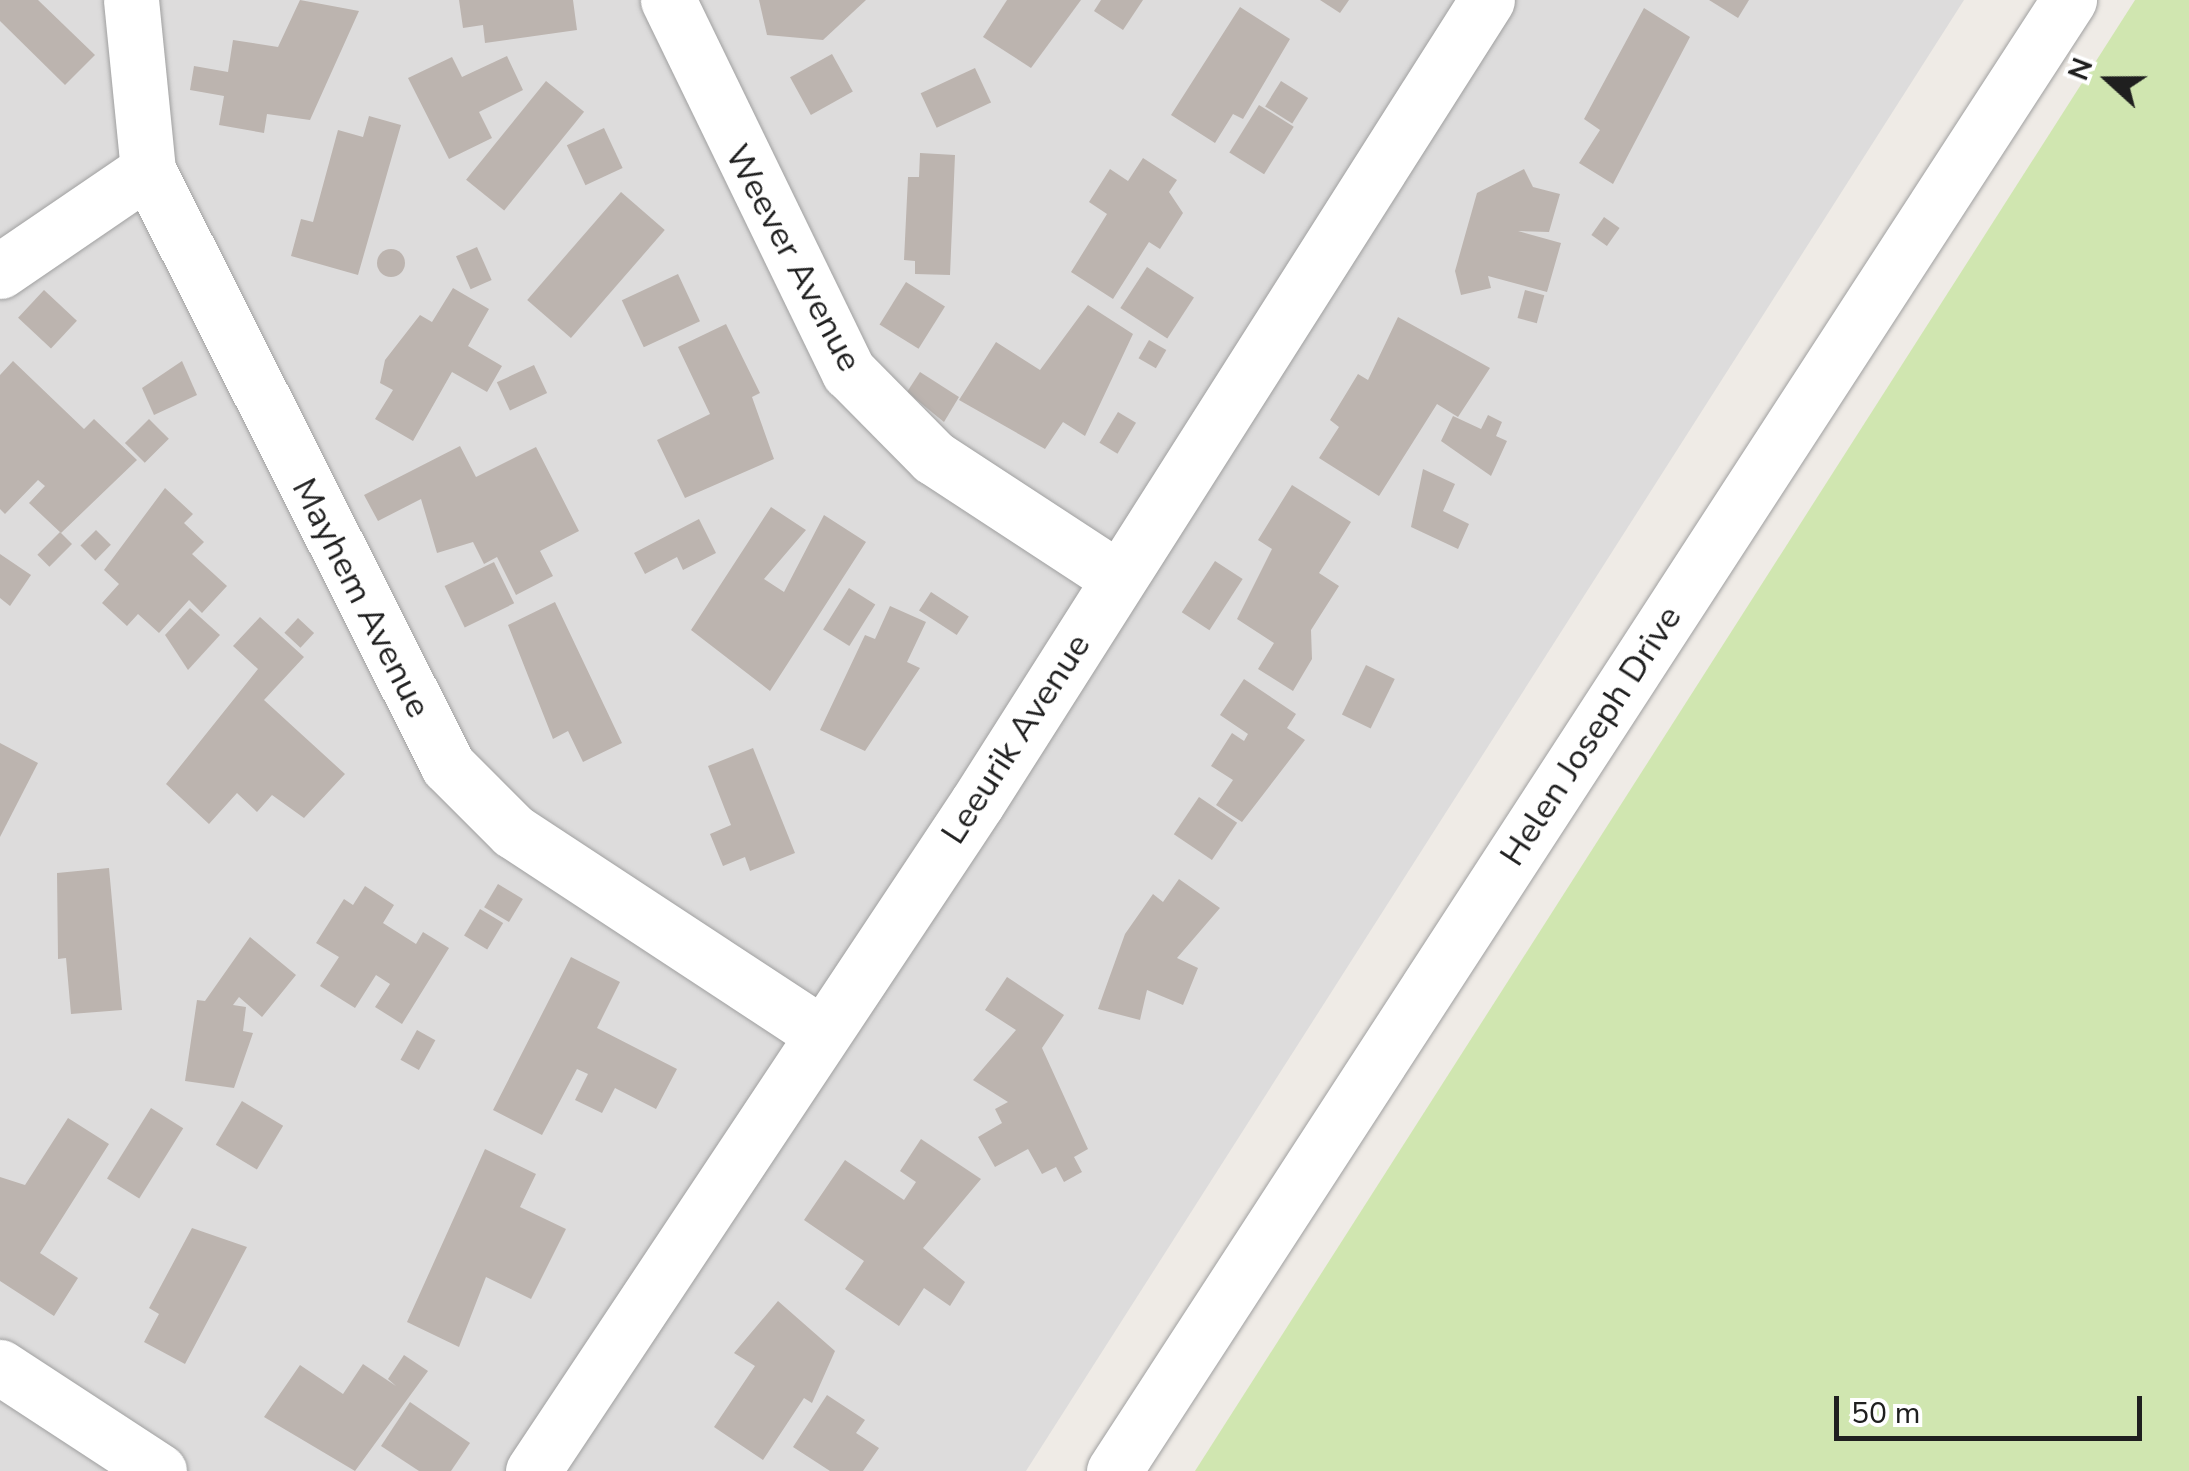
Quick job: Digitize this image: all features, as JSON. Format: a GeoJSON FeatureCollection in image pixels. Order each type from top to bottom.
{"type":"FeatureCollection","features":[{"type":"Feature","properties":{"kind":"street","name":"Mayhem Avenue"},"geometry":{"type":"LineString","coordinates":[[131,0],[148,170],[448,766],[514,831],[820,1034]]}},
{"type":"Feature","properties":{"kind":"street","name":"Weever Avenue"},"geometry":{"type":"LineString","coordinates":[[668,0],[848,372],[933,457],[1118,578]]}},
{"type":"Feature","properties":{"kind":"street","name":"Leeurik Avenue"},"geometry":{"type":"LineString","coordinates":[[532,1471],[1118,578],[1487,0]]}},
{"type":"Feature","properties":{"kind":"street","name":"Helen Joseph Drive"},"geometry":{"type":"LineString","coordinates":[[1114,1471],[2069,0]]}},
{"type":"Feature","properties":{"kind":"street"},"geometry":{"type":"LineString","coordinates":[[0,271],[148,170]]}},
{"type":"Feature","properties":{"kind":"street"},"geometry":{"type":"LineString","coordinates":[[0,1367],[158,1471]]}},
{"type":"Feature","properties":{"kind":"shaded area"},"geometry":{"type":"Polygon","coordinates":[[[0,0],[1964,0],[1026,1471],[0,1471],[0,0]]]}},
{"type":"Feature","properties":{"kind":"green space"},"geometry":{"type":"Polygon","coordinates":[[[2135,0],[2189,0],[2189,1471],[1195,1471],[2135,0]]]}},
{"type":"Feature","properties":{"kind":"building"},"geometry":{"type":"Polygon","coordinates":[[[0,0],[38,0],[95,55],[65,85],[0,21],[0,0]]]}},
{"type":"Feature","properties":{"kind":"building"},"geometry":{"type":"Polygon","coordinates":[[[300,0],[359,11],[310,120],[267,114],[264,133],[219,125],[224,96],[190,90],[194,66],[228,72],[233,40],[278,47],[300,0]]]}},
{"type":"Feature","properties":{"kind":"building"},"geometry":{"type":"Polygon","coordinates":[[[459,0],[573,0],[577,30],[485,43],[483,25],[463,28],[459,0]]]}},
{"type":"Feature","properties":{"kind":"building"},"geometry":{"type":"Polygon","coordinates":[[[759,0],[866,0],[823,40],[767,35],[759,0]]]}},
{"type":"Feature","properties":{"kind":"building"},"geometry":{"type":"Polygon","coordinates":[[[1007,0],[1081,0],[1031,68],[983,37],[1007,0]]]}},
{"type":"Feature","properties":{"kind":"building"},"geometry":{"type":"Polygon","coordinates":[[[1101,0],[1143,0],[1123,30],[1094,11],[1101,0]]]}},
{"type":"Feature","properties":{"kind":"building"},"geometry":{"type":"Polygon","coordinates":[[[1320,0],[1349,0],[1340,13],[1320,0]]]}},
{"type":"Feature","properties":{"kind":"building"},"geometry":{"type":"Polygon","coordinates":[[[1709,0],[1749,0],[1738,18],[1709,0]]]}},
{"type":"Feature","properties":{"kind":"building"},"geometry":{"type":"Polygon","coordinates":[[[1240,7],[1290,39],[1243,119],[1233,114],[1215,143],[1171,115],[1240,7]]]}},
{"type":"Feature","properties":{"kind":"building"},"geometry":{"type":"Polygon","coordinates":[[[1644,8],[1690,37],[1613,184],[1579,163],[1600,130],[1584,119],[1644,8]]]}},
{"type":"Feature","properties":{"kind":"building"},"geometry":{"type":"Polygon","coordinates":[[[832,54],[853,92],[811,115],[790,77],[832,54]]]}},
{"type":"Feature","properties":{"kind":"building"},"geometry":{"type":"Polygon","coordinates":[[[507,56],[523,90],[479,112],[492,138],[449,159],[408,78],[452,57],[462,77],[507,56]]]}},
{"type":"Feature","properties":{"kind":"building"},"geometry":{"type":"Polygon","coordinates":[[[975,68],[991,102],[937,128],[921,93],[975,68]]]}},
{"type":"Feature","properties":{"kind":"building"},"geometry":{"type":"Polygon","coordinates":[[[546,81],[584,112],[504,211],[466,180],[546,81]]]}},
{"type":"Feature","properties":{"kind":"building"},"geometry":{"type":"Polygon","coordinates":[[[1281,81],[1308,98],[1292,123],[1265,106],[1281,81]]]}},
{"type":"Feature","properties":{"kind":"building"},"geometry":{"type":"Polygon","coordinates":[[[1259,105],[1294,127],[1264,174],[1229,152],[1259,105]]]}},
{"type":"Feature","properties":{"kind":"building"},"geometry":{"type":"Polygon","coordinates":[[[369,116],[401,125],[358,275],[291,256],[301,219],[313,222],[338,130],[363,137],[369,116]]]}},
{"type":"Feature","properties":{"kind":"building"},"geometry":{"type":"Polygon","coordinates":[[[604,128],[623,168],[585,185],[567,145],[604,128]]]}},
{"type":"Feature","properties":{"kind":"building"},"geometry":{"type":"Polygon","coordinates":[[[920,153],[955,155],[950,275],[915,274],[915,261],[904,260],[908,177],[919,177],[920,153]]]}},
{"type":"Feature","properties":{"kind":"building"},"geometry":{"type":"Polygon","coordinates":[[[1143,158],[1177,180],[1169,192],[1183,213],[1160,249],[1149,242],[1113,299],[1071,272],[1107,214],[1089,202],[1110,169],[1128,181],[1143,158]]]}},
{"type":"Feature","properties":{"kind":"building"},"geometry":{"type":"Polygon","coordinates":[[[1524,169],[1533,187],[1560,194],[1549,232],[1518,231],[1561,243],[1547,292],[1488,276],[1491,288],[1461,295],[1455,271],[1477,193],[1524,169]]]}},
{"type":"Feature","properties":{"kind":"building"},"geometry":{"type":"Polygon","coordinates":[[[621,192],[665,230],[571,338],[527,300],[621,192]]]}},
{"type":"Feature","properties":{"kind":"building"},"geometry":{"type":"Polygon","coordinates":[[[1604,217],[1620,228],[1607,246],[1591,235],[1604,217]]]}},
{"type":"Feature","properties":{"kind":"building"},"geometry":{"type":"Polygon","coordinates":[[[477,247],[492,280],[471,289],[456,256],[477,247]]]}},
{"type":"Feature","properties":{"kind":"building"},"geometry":{"type":"Polygon","coordinates":[[[391,249],[401,253],[405,263],[401,273],[391,277],[381,273],[377,263],[381,253],[391,249]]]}},
{"type":"Feature","properties":{"kind":"building"},"geometry":{"type":"Polygon","coordinates":[[[1147,267],[1194,297],[1167,339],[1120,308],[1147,267]]]}},
{"type":"Feature","properties":{"kind":"building"},"geometry":{"type":"Polygon","coordinates":[[[678,274],[700,321],[644,347],[622,300],[678,274]]]}},
{"type":"Feature","properties":{"kind":"building"},"geometry":{"type":"Polygon","coordinates":[[[906,282],[945,306],[919,349],[880,324],[906,282]]]}},
{"type":"Feature","properties":{"kind":"building"},"geometry":{"type":"Polygon","coordinates":[[[453,288],[489,309],[468,346],[502,366],[487,392],[452,372],[413,441],[375,419],[393,390],[380,383],[385,360],[420,315],[432,322],[453,288]]]}},
{"type":"Feature","properties":{"kind":"building"},"geometry":{"type":"Polygon","coordinates":[[[44,290],[77,321],[51,348],[18,318],[44,290]]]}},
{"type":"Feature","properties":{"kind":"building"},"geometry":{"type":"Polygon","coordinates":[[[1525,290],[1544,295],[1537,323],[1517,318],[1525,290]]]}},
{"type":"Feature","properties":{"kind":"building"},"geometry":{"type":"Polygon","coordinates":[[[1088,305],[1133,334],[1085,436],[1063,422],[1045,449],[959,400],[996,342],[1040,370],[1088,305]]]}},
{"type":"Feature","properties":{"kind":"building"},"geometry":{"type":"Polygon","coordinates":[[[1398,317],[1490,368],[1458,417],[1437,404],[1379,496],[1319,458],[1339,427],[1330,420],[1358,374],[1368,380],[1398,317]]]}},
{"type":"Feature","properties":{"kind":"building"},"geometry":{"type":"Polygon","coordinates":[[[726,324],[760,393],[752,397],[774,459],[685,498],[657,440],[710,414],[678,347],[726,324]]]}},
{"type":"Feature","properties":{"kind":"building"},"geometry":{"type":"Polygon","coordinates":[[[1149,340],[1166,350],[1156,368],[1138,358],[1149,340]]]}},
{"type":"Feature","properties":{"kind":"building"},"geometry":{"type":"Polygon","coordinates":[[[13,361],[84,429],[94,419],[137,460],[61,533],[29,503],[45,486],[38,480],[5,514],[0,509],[0,375],[13,361]]]}},
{"type":"Feature","properties":{"kind":"building"},"geometry":{"type":"Polygon","coordinates":[[[182,361],[197,395],[154,415],[142,388],[182,361]]]}},
{"type":"Feature","properties":{"kind":"building"},"geometry":{"type":"Polygon","coordinates":[[[534,365],[547,393],[510,410],[497,382],[534,365]]]}},
{"type":"Feature","properties":{"kind":"building"},"geometry":{"type":"Polygon","coordinates":[[[920,372],[959,397],[944,422],[907,392],[920,372]]]}},
{"type":"Feature","properties":{"kind":"building"},"geometry":{"type":"Polygon","coordinates":[[[1118,412],[1136,423],[1117,454],[1099,443],[1118,412]]]}},
{"type":"Feature","properties":{"kind":"building"},"geometry":{"type":"Polygon","coordinates":[[[1488,415],[1502,422],[1496,436],[1507,441],[1491,476],[1441,441],[1453,416],[1481,429],[1488,415]]]}},
{"type":"Feature","properties":{"kind":"building"},"geometry":{"type":"Polygon","coordinates":[[[149,419],[169,439],[145,463],[125,443],[149,419]]]}},
{"type":"Feature","properties":{"kind":"building"},"geometry":{"type":"Polygon","coordinates":[[[460,446],[476,477],[536,447],[579,531],[540,551],[553,576],[516,595],[497,557],[484,564],[473,542],[437,553],[421,499],[378,521],[364,495],[460,446]]]}},
{"type":"Feature","properties":{"kind":"building"},"geometry":{"type":"Polygon","coordinates":[[[1423,469],[1455,484],[1443,511],[1469,524],[1458,549],[1411,527],[1423,469]]]}},
{"type":"Feature","properties":{"kind":"building"},"geometry":{"type":"Polygon","coordinates":[[[1292,485],[1351,522],[1319,573],[1339,586],[1311,630],[1312,659],[1293,691],[1258,669],[1274,643],[1237,619],[1272,549],[1258,540],[1292,485]]]}},
{"type":"Feature","properties":{"kind":"building"},"geometry":{"type":"Polygon","coordinates":[[[165,488],[193,514],[184,523],[204,542],[192,554],[227,586],[202,613],[189,600],[159,633],[138,614],[127,626],[102,603],[119,584],[104,570],[165,488]]]}},
{"type":"Feature","properties":{"kind":"building"},"geometry":{"type":"Polygon","coordinates":[[[771,507],[806,530],[764,579],[784,592],[824,515],[866,542],[770,691],[691,630],[771,507]]]}},
{"type":"Feature","properties":{"kind":"building"},"geometry":{"type":"Polygon","coordinates":[[[699,519],[716,553],[683,570],[677,557],[645,574],[634,553],[699,519]]]}},
{"type":"Feature","properties":{"kind":"building"},"geometry":{"type":"Polygon","coordinates":[[[96,530],[111,545],[95,560],[80,546],[96,530]]]}},
{"type":"Feature","properties":{"kind":"building"},"geometry":{"type":"Polygon","coordinates":[[[60,532],[72,544],[49,567],[37,555],[60,532]]]}},
{"type":"Feature","properties":{"kind":"building"},"geometry":{"type":"Polygon","coordinates":[[[0,554],[31,575],[10,606],[0,598],[0,554]]]}},
{"type":"Feature","properties":{"kind":"building"},"geometry":{"type":"Polygon","coordinates":[[[1215,561],[1243,579],[1209,630],[1182,612],[1215,561]]]}},
{"type":"Feature","properties":{"kind":"building"},"geometry":{"type":"Polygon","coordinates":[[[494,562],[514,603],[465,627],[445,586],[494,562]]]}},
{"type":"Feature","properties":{"kind":"building"},"geometry":{"type":"Polygon","coordinates":[[[849,588],[875,604],[849,646],[823,630],[849,588]]]}},
{"type":"Feature","properties":{"kind":"building"},"geometry":{"type":"Polygon","coordinates":[[[931,592],[969,617],[957,635],[919,610],[931,592]]]}},
{"type":"Feature","properties":{"kind":"building"},"geometry":{"type":"Polygon","coordinates":[[[555,602],[622,743],[583,762],[568,731],[553,739],[508,625],[555,602]]]}},
{"type":"Feature","properties":{"kind":"building"},"geometry":{"type":"Polygon","coordinates":[[[890,606],[926,622],[907,662],[920,668],[865,751],[820,730],[865,635],[875,639],[890,606]]]}},
{"type":"Feature","properties":{"kind":"building"},"geometry":{"type":"Polygon","coordinates":[[[190,608],[220,635],[188,670],[165,635],[190,608]]]}},
{"type":"Feature","properties":{"kind":"building"},"geometry":{"type":"Polygon","coordinates":[[[260,617],[304,657],[264,700],[345,774],[304,818],[272,795],[257,812],[237,793],[209,824],[166,784],[258,669],[233,646],[260,617]]]}},
{"type":"Feature","properties":{"kind":"building"},"geometry":{"type":"Polygon","coordinates":[[[298,618],[314,633],[300,648],[284,633],[298,618]]]}},
{"type":"Feature","properties":{"kind":"building"},"geometry":{"type":"Polygon","coordinates":[[[1366,665],[1395,679],[1371,728],[1342,714],[1366,665]]]}},
{"type":"Feature","properties":{"kind":"building"},"geometry":{"type":"Polygon","coordinates":[[[1244,679],[1296,714],[1287,728],[1305,740],[1242,822],[1216,805],[1233,780],[1211,766],[1232,733],[1244,741],[1248,734],[1220,715],[1244,679]]]}},
{"type":"Feature","properties":{"kind":"building"},"geometry":{"type":"Polygon","coordinates":[[[0,743],[38,763],[0,837],[0,743]]]}},
{"type":"Feature","properties":{"kind":"building"},"geometry":{"type":"Polygon","coordinates":[[[753,748],[795,853],[750,871],[745,857],[723,866],[710,834],[731,825],[708,766],[753,748]]]}},
{"type":"Feature","properties":{"kind":"building"},"geometry":{"type":"Polygon","coordinates":[[[1199,797],[1237,823],[1212,860],[1174,834],[1199,797]]]}},
{"type":"Feature","properties":{"kind":"building"},"geometry":{"type":"Polygon","coordinates":[[[109,868],[122,1010],[71,1014],[66,958],[58,959],[57,873],[109,868]]]}},
{"type":"Feature","properties":{"kind":"building"},"geometry":{"type":"Polygon","coordinates":[[[1179,879],[1220,908],[1177,958],[1198,968],[1183,1005],[1147,990],[1140,1020],[1098,1009],[1125,934],[1153,894],[1163,902],[1179,879]]]}},
{"type":"Feature","properties":{"kind":"building"},"geometry":{"type":"Polygon","coordinates":[[[498,884],[523,899],[509,922],[484,907],[498,884]]]}},
{"type":"Feature","properties":{"kind":"building"},"geometry":{"type":"Polygon","coordinates":[[[365,886],[394,905],[383,923],[416,944],[423,932],[449,948],[402,1024],[375,1007],[390,984],[376,975],[355,1008],[320,986],[339,957],[316,943],[344,899],[353,905],[365,886]]]}},
{"type":"Feature","properties":{"kind":"building"},"geometry":{"type":"Polygon","coordinates":[[[480,909],[503,923],[487,949],[464,936],[480,909]]]}},
{"type":"Feature","properties":{"kind":"building"},"geometry":{"type":"Polygon","coordinates":[[[250,937],[296,975],[262,1017],[239,997],[233,1005],[246,1007],[243,1031],[253,1033],[234,1088],[185,1081],[197,1000],[205,1001],[250,937]]]}},
{"type":"Feature","properties":{"kind":"building"},"geometry":{"type":"Polygon","coordinates":[[[571,957],[620,982],[597,1028],[677,1069],[656,1109],[615,1088],[602,1113],[575,1100],[588,1074],[577,1069],[542,1135],[493,1110],[571,957]]]}},
{"type":"Feature","properties":{"kind":"building"},"geometry":{"type":"Polygon","coordinates":[[[1007,977],[1064,1015],[1042,1048],[1088,1149],[1074,1157],[1082,1172],[1064,1182],[1056,1167],[1042,1174],[1028,1149],[995,1167],[978,1137],[1002,1123],[995,1109],[1008,1102],[973,1080],[1016,1030],[985,1010],[1007,977]]]}},
{"type":"Feature","properties":{"kind":"building"},"geometry":{"type":"Polygon","coordinates":[[[417,1030],[435,1040],[419,1070],[401,1060],[417,1030]]]}},
{"type":"Feature","properties":{"kind":"building"},"geometry":{"type":"Polygon","coordinates":[[[242,1101],[283,1126],[257,1169],[216,1145],[242,1101]]]}},
{"type":"Feature","properties":{"kind":"building"},"geometry":{"type":"Polygon","coordinates":[[[151,1108],[183,1128],[139,1199],[107,1178],[151,1108]]]}},
{"type":"Feature","properties":{"kind":"building"},"geometry":{"type":"Polygon","coordinates":[[[68,1118],[109,1144],[40,1253],[78,1278],[54,1316],[0,1281],[0,1177],[25,1185],[68,1118]]]}},
{"type":"Feature","properties":{"kind":"building"},"geometry":{"type":"Polygon","coordinates":[[[921,1139],[981,1179],[923,1248],[965,1282],[950,1306],[924,1288],[899,1326],[845,1289],[864,1261],[804,1220],[845,1160],[904,1200],[916,1182],[900,1171],[921,1139]]]}},
{"type":"Feature","properties":{"kind":"building"},"geometry":{"type":"Polygon","coordinates":[[[485,1149],[536,1174],[520,1207],[566,1229],[531,1299],[486,1277],[459,1347],[407,1322],[485,1149]]]}},
{"type":"Feature","properties":{"kind":"building"},"geometry":{"type":"Polygon","coordinates":[[[192,1228],[247,1247],[185,1364],[144,1342],[159,1314],[149,1308],[192,1228]]]}},
{"type":"Feature","properties":{"kind":"building"},"geometry":{"type":"Polygon","coordinates":[[[778,1301],[835,1351],[812,1403],[804,1398],[763,1460],[714,1427],[755,1366],[734,1353],[778,1301]]]}},
{"type":"Feature","properties":{"kind":"building"},"geometry":{"type":"Polygon","coordinates":[[[404,1355],[428,1371],[355,1471],[264,1417],[300,1365],[343,1394],[363,1364],[396,1386],[388,1379],[404,1355]]]}},
{"type":"Feature","properties":{"kind":"building"},"geometry":{"type":"Polygon","coordinates":[[[827,1395],[865,1420],[856,1433],[879,1448],[863,1471],[830,1471],[793,1447],[827,1395]]]}},
{"type":"Feature","properties":{"kind":"building"},"geometry":{"type":"Polygon","coordinates":[[[410,1402],[470,1443],[451,1471],[419,1471],[381,1446],[410,1402]]]}}]}
